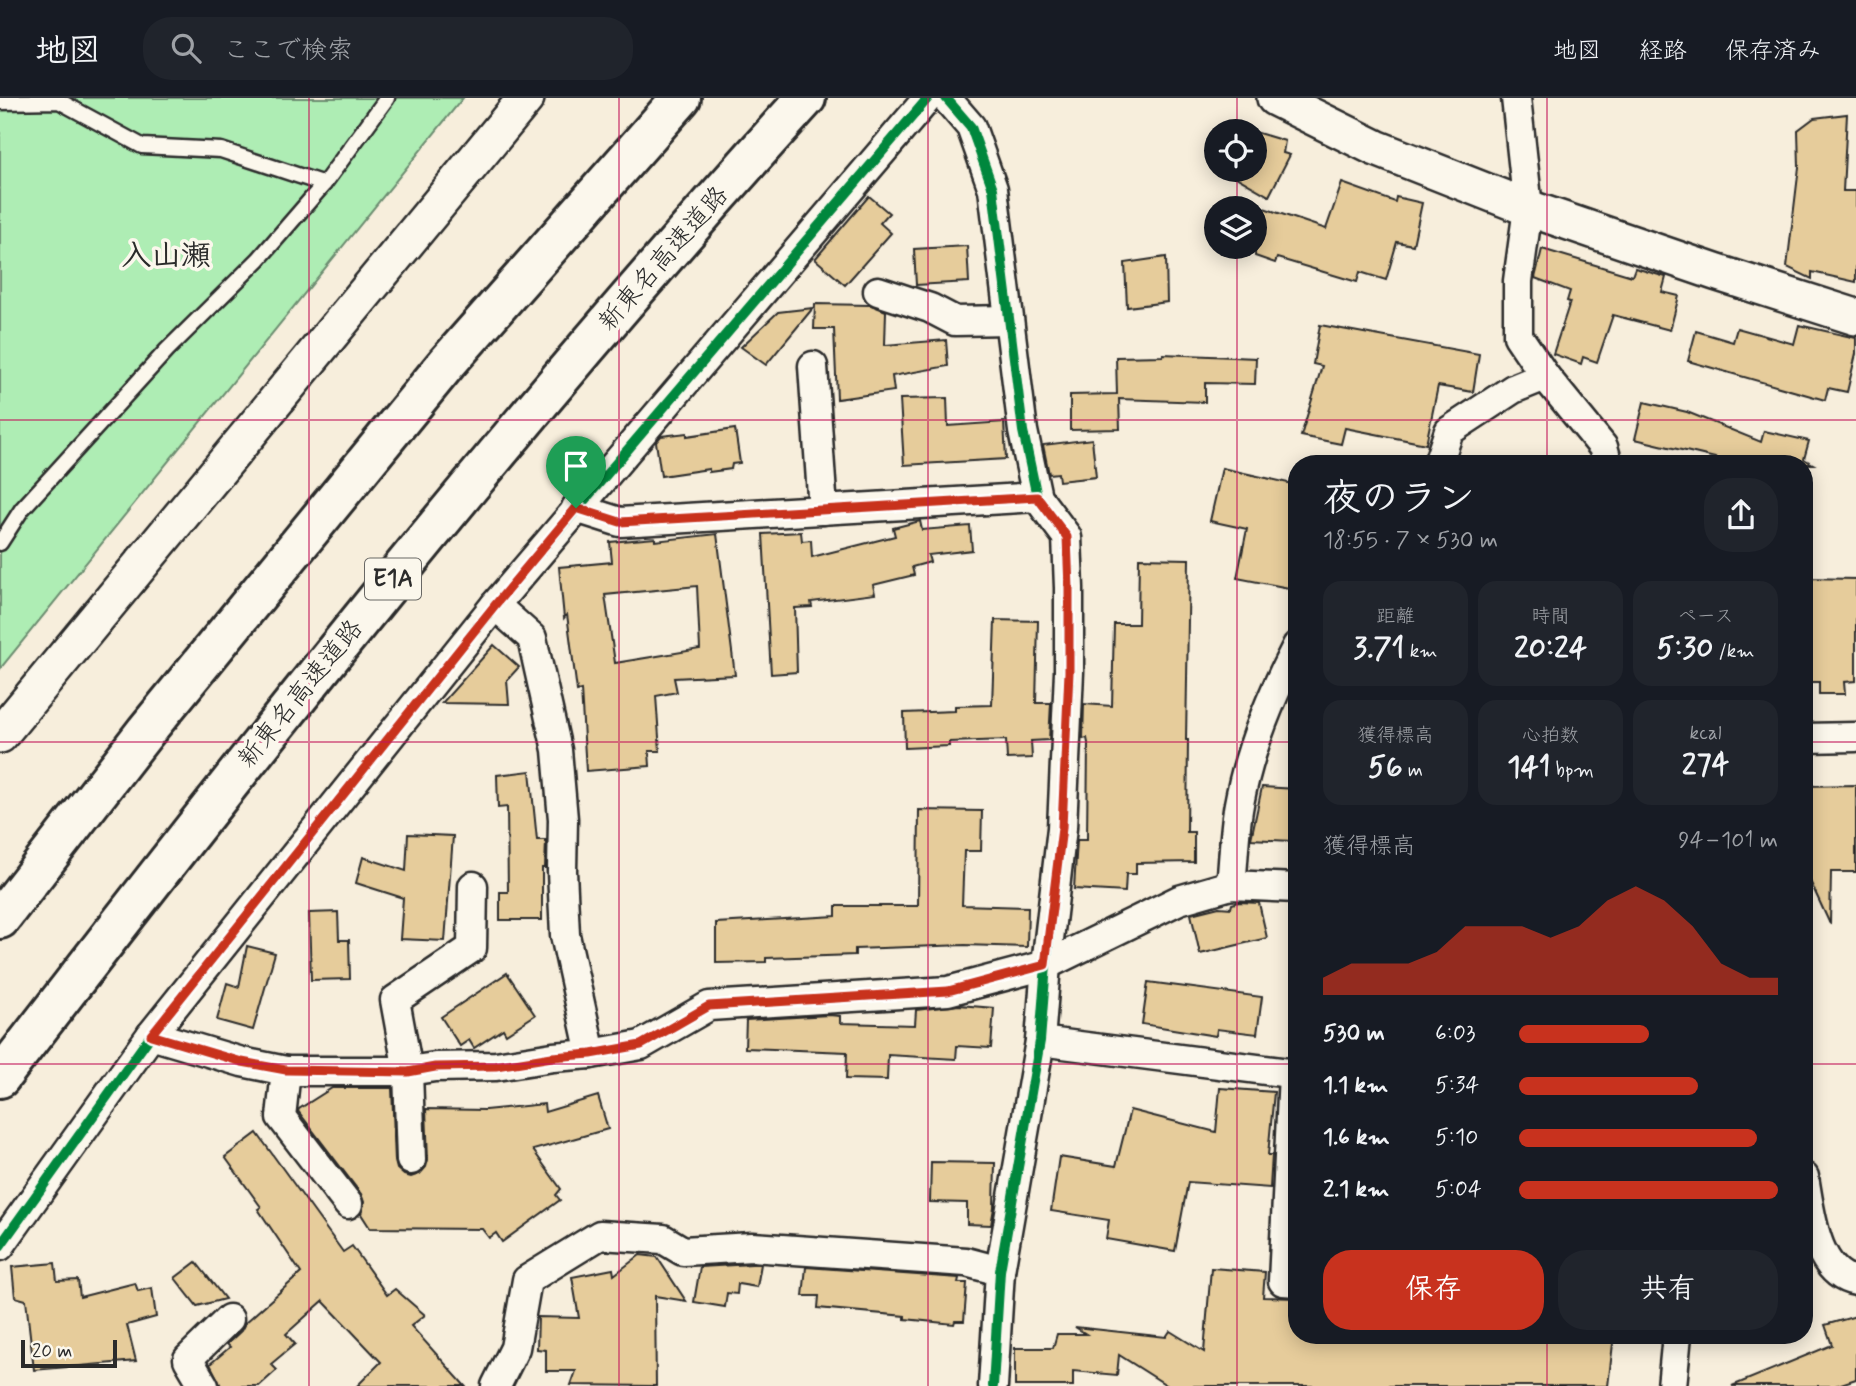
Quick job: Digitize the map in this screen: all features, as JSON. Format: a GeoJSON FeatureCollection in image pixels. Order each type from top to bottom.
{"type":"FeatureCollection","features":[{"type":"Feature","properties":{"kind":"highway"},"geometry":{"type":"LineString","coordinates":[[0,919],[146,731],[447,363],[681,98]]}},
{"type":"Feature","properties":{"kind":"highway","name":"新東名高速道路"},"geometry":{"type":"LineString","coordinates":[[0,1078],[135,903],[420,545],[724,188],[806,98]]}},
{"type":"Feature","properties":{"kind":"street"},"geometry":{"type":"LineString","coordinates":[[0,735],[526,98]]}},
{"type":"Feature","properties":{"kind":"street"},"geometry":{"type":"LineString","coordinates":[[0,1246],[151,1035],[495,605],[928,98]]}},
{"type":"Feature","properties":{"kind":"street"},"geometry":{"type":"LineString","coordinates":[[946,98],[971,127],[993,189],[1023,431],[1037,497],[1067,537],[1069,588],[1069,672],[1062,828],[1045,965],[1040,1041],[1000,1271],[993,1386]]}},
{"type":"Feature","properties":{"kind":"street"},"geometry":{"type":"LineString","coordinates":[[1275,98],[1376,148],[1528,208],[1856,317]]}},
{"type":"Feature","properties":{"kind":"street"},"geometry":{"type":"LineString","coordinates":[[1516,98],[1528,208],[1518,281],[1518,336],[1545,376],[1603,447],[1605,455]]}},
{"type":"Feature","properties":{"kind":"street"},"geometry":{"type":"LineString","coordinates":[[878,291],[930,308],[955,321],[1009,320]]}},
{"type":"Feature","properties":{"kind":"street"},"geometry":{"type":"LineString","coordinates":[[813,366],[823,510]]}},
{"type":"Feature","properties":{"kind":"street"},"geometry":{"type":"LineString","coordinates":[[1441,455],[1449,431],[1513,389],[1545,376]]}},
{"type":"Feature","properties":{"kind":"street"},"geometry":{"type":"LineString","coordinates":[[576,508],[620,522],[1037,497]]}},
{"type":"Feature","properties":{"kind":"street"},"geometry":{"type":"LineString","coordinates":[[495,605],[531,638],[557,750],[563,818],[565,935],[591,1054]]}},
{"type":"Feature","properties":{"kind":"street"},"geometry":{"type":"LineString","coordinates":[[1231,885],[1238,806],[1247,766],[1274,691],[1288,664]]}},
{"type":"Feature","properties":{"kind":"street"},"geometry":{"type":"LineString","coordinates":[[1813,738],[1856,737]]}},
{"type":"Feature","properties":{"kind":"street"},"geometry":{"type":"LineString","coordinates":[[151,1035],[242,1062],[286,1070],[408,1072],[435,1067],[496,1066],[591,1054],[641,1045],[709,1006],[948,991],[1045,965],[1179,900],[1231,885],[1288,888]]}},
{"type":"Feature","properties":{"kind":"street"},"geometry":{"type":"LineString","coordinates":[[411,1160],[408,1072],[395,1000],[472,948],[473,886]]}},
{"type":"Feature","properties":{"kind":"street"},"geometry":{"type":"LineString","coordinates":[[1040,1041],[1288,1073]]}},
{"type":"Feature","properties":{"kind":"street"},"geometry":{"type":"LineString","coordinates":[[286,1070],[281,1117],[348,1204]]}},
{"type":"Feature","properties":{"kind":"street"},"geometry":{"type":"LineString","coordinates":[[1288,1195],[1283,1281],[1288,1281]]}},
{"type":"Feature","properties":{"kind":"street"},"geometry":{"type":"LineString","coordinates":[[1813,1225],[1829,1265],[1845,1279],[1856,1281]]}},
{"type":"Feature","properties":{"kind":"street"},"geometry":{"type":"LineString","coordinates":[[496,1386],[515,1348],[527,1280],[600,1235],[663,1239],[683,1251],[752,1247],[966,1262],[1000,1271]]}},
{"type":"Feature","properties":{"kind":"street"},"geometry":{"type":"LineString","coordinates":[[204,1386],[188,1360],[229,1319]]}},
{"type":"Feature","properties":{"kind":"street"},"geometry":{"type":"LineString","coordinates":[[1672,1386],[1676,1344]]}},
{"type":"Feature","properties":{"kind":"lane"},"geometry":{"type":"LineString","coordinates":[[0,543],[22,509],[167,351],[259,259],[324,184],[387,98]]}},
{"type":"Feature","properties":{"kind":"lane"},"geometry":{"type":"LineString","coordinates":[[0,102],[59,102],[142,146],[221,150],[324,184]]}},
{"type":"Feature","properties":{"kind":"green space"},"geometry":{"type":"Polygon","coordinates":[[[0,98],[463,98],[0,669],[0,98]]]}},
{"type":"Feature","properties":{"kind":"building"},"geometry":{"type":"Polygon","coordinates":[[[1847,114],[1843,191],[1856,191],[1856,282],[1812,272],[1812,279],[1787,267],[1799,167],[1798,130],[1814,118],[1847,114]]]}},
{"type":"Feature","properties":{"kind":"building"},"geometry":{"type":"Polygon","coordinates":[[[1267,136],[1285,141],[1283,153],[1290,155],[1269,196],[1245,182],[1267,182],[1267,136]]]}},
{"type":"Feature","properties":{"kind":"building"},"geometry":{"type":"Polygon","coordinates":[[[1342,183],[1395,202],[1396,197],[1422,203],[1413,245],[1397,242],[1386,280],[1360,272],[1357,282],[1277,258],[1275,263],[1264,259],[1267,259],[1267,209],[1326,229],[1342,183]]]}},
{"type":"Feature","properties":{"kind":"building"},"geometry":{"type":"Polygon","coordinates":[[[869,196],[889,213],[880,223],[891,233],[845,285],[815,259],[869,196]]]}},
{"type":"Feature","properties":{"kind":"building"},"geometry":{"type":"Polygon","coordinates":[[[967,246],[969,282],[916,285],[914,249],[967,246]]]}},
{"type":"Feature","properties":{"kind":"building"},"geometry":{"type":"Polygon","coordinates":[[[1542,249],[1632,276],[1635,268],[1666,277],[1662,292],[1679,296],[1670,330],[1613,315],[1597,362],[1583,357],[1581,364],[1553,354],[1570,302],[1567,301],[1570,291],[1535,278],[1542,249]]]}},
{"type":"Feature","properties":{"kind":"building"},"geometry":{"type":"Polygon","coordinates":[[[1166,257],[1167,302],[1127,307],[1125,263],[1166,257]]]}},
{"type":"Feature","properties":{"kind":"building"},"geometry":{"type":"Polygon","coordinates":[[[815,304],[871,305],[886,311],[885,345],[946,340],[948,366],[892,376],[894,391],[837,399],[834,329],[814,329],[815,304]]]}},
{"type":"Feature","properties":{"kind":"building"},"geometry":{"type":"Polygon","coordinates":[[[813,308],[766,365],[741,347],[778,312],[813,308]]]}},
{"type":"Feature","properties":{"kind":"building"},"geometry":{"type":"Polygon","coordinates":[[[1320,325],[1479,354],[1473,392],[1438,386],[1426,444],[1345,428],[1341,444],[1301,436],[1322,366],[1313,364],[1320,325]]]}},
{"type":"Feature","properties":{"kind":"building"},"geometry":{"type":"Polygon","coordinates":[[[1799,325],[1856,338],[1856,354],[1847,392],[1828,388],[1825,400],[1688,361],[1696,331],[1733,342],[1737,328],[1794,344],[1799,325]]]}},
{"type":"Feature","properties":{"kind":"building"},"geometry":{"type":"Polygon","coordinates":[[[1163,354],[1256,358],[1255,384],[1205,383],[1205,402],[1119,399],[1120,429],[1070,430],[1070,395],[1117,394],[1116,357],[1163,354]]]}},
{"type":"Feature","properties":{"kind":"building"},"geometry":{"type":"Polygon","coordinates":[[[947,398],[948,426],[1004,422],[1006,459],[904,465],[900,399],[947,398]]]}},
{"type":"Feature","properties":{"kind":"building"},"geometry":{"type":"Polygon","coordinates":[[[1644,402],[1687,412],[1761,442],[1764,431],[1809,441],[1805,455],[1702,455],[1635,439],[1644,402]]]}},
{"type":"Feature","properties":{"kind":"building"},"geometry":{"type":"Polygon","coordinates":[[[735,429],[740,463],[732,464],[731,469],[709,472],[709,469],[661,476],[656,442],[661,436],[687,433],[687,436],[735,429]]]}},
{"type":"Feature","properties":{"kind":"building"},"geometry":{"type":"Polygon","coordinates":[[[1092,439],[1096,477],[1059,481],[1058,473],[1049,474],[1043,445],[1092,439]]]}},
{"type":"Feature","properties":{"kind":"building"},"geometry":{"type":"Polygon","coordinates":[[[1222,468],[1288,483],[1288,588],[1237,578],[1247,529],[1210,521],[1222,468]]]}},
{"type":"Feature","properties":{"kind":"building"},"geometry":{"type":"Polygon","coordinates":[[[920,521],[922,530],[970,526],[972,550],[928,555],[930,562],[912,567],[914,575],[873,585],[875,594],[811,602],[812,607],[795,608],[797,672],[771,674],[763,534],[801,532],[802,541],[811,540],[812,557],[895,536],[893,528],[920,521]]]}},
{"type":"Feature","properties":{"kind":"building"},"geometry":{"type":"Polygon","coordinates":[[[717,534],[735,675],[674,678],[677,692],[656,696],[660,751],[649,751],[650,766],[586,771],[581,690],[577,691],[567,614],[564,618],[559,567],[612,562],[610,542],[655,538],[655,541],[717,534]],[[697,586],[605,595],[615,663],[700,649],[697,586]]]}},
{"type":"Feature","properties":{"kind":"building"},"geometry":{"type":"Polygon","coordinates":[[[1139,558],[1189,559],[1187,832],[1194,832],[1194,862],[1136,863],[1136,874],[1126,874],[1125,892],[1074,889],[1077,840],[1087,840],[1088,743],[1087,738],[1083,739],[1084,704],[1112,706],[1114,624],[1138,624],[1139,558]]]}},
{"type":"Feature","properties":{"kind":"building"},"geometry":{"type":"Polygon","coordinates":[[[1813,578],[1856,579],[1856,681],[1844,682],[1845,694],[1819,694],[1819,682],[1813,682],[1813,578]]]}},
{"type":"Feature","properties":{"kind":"building"},"geometry":{"type":"Polygon","coordinates":[[[995,620],[1038,621],[1036,703],[1051,703],[1049,740],[1031,741],[1032,758],[1007,759],[1006,740],[949,742],[949,746],[905,748],[904,713],[955,711],[955,706],[992,705],[995,620]]]}},
{"type":"Feature","properties":{"kind":"building"},"geometry":{"type":"Polygon","coordinates":[[[494,645],[519,667],[507,680],[509,704],[442,703],[494,645]]]}},
{"type":"Feature","properties":{"kind":"building"},"geometry":{"type":"Polygon","coordinates":[[[530,771],[537,840],[546,840],[545,868],[542,868],[542,920],[500,920],[500,892],[508,892],[507,807],[498,808],[497,775],[530,771]]]}},
{"type":"Feature","properties":{"kind":"building"},"geometry":{"type":"Polygon","coordinates":[[[1856,785],[1856,872],[1831,872],[1830,924],[1813,887],[1813,786],[1856,785]]]}},
{"type":"Feature","properties":{"kind":"building"},"geometry":{"type":"Polygon","coordinates":[[[1262,787],[1288,788],[1288,841],[1251,839],[1262,787]]]}},
{"type":"Feature","properties":{"kind":"building"},"geometry":{"type":"Polygon","coordinates":[[[919,810],[982,811],[981,851],[964,851],[962,905],[1028,907],[1027,947],[965,945],[855,949],[855,955],[766,958],[766,962],[716,963],[716,923],[836,916],[836,906],[918,906],[919,810]]]}},
{"type":"Feature","properties":{"kind":"building"},"geometry":{"type":"Polygon","coordinates":[[[408,834],[453,836],[445,941],[400,939],[403,898],[356,883],[363,857],[406,871],[408,834]]]}},
{"type":"Feature","properties":{"kind":"building"},"geometry":{"type":"Polygon","coordinates":[[[1259,903],[1267,938],[1200,954],[1191,914],[1219,907],[1231,908],[1232,904],[1259,903]]]}},
{"type":"Feature","properties":{"kind":"building"},"geometry":{"type":"Polygon","coordinates":[[[338,912],[339,940],[349,940],[350,979],[311,980],[309,913],[338,912]]]}},
{"type":"Feature","properties":{"kind":"building"},"geometry":{"type":"Polygon","coordinates":[[[247,946],[275,953],[253,1030],[217,1020],[227,983],[239,987],[247,946]]]}},
{"type":"Feature","properties":{"kind":"building"},"geometry":{"type":"Polygon","coordinates":[[[507,973],[535,1015],[506,1034],[503,1029],[474,1048],[469,1040],[460,1046],[441,1017],[507,973]]]}},
{"type":"Feature","properties":{"kind":"building"},"geometry":{"type":"Polygon","coordinates":[[[1148,982],[1262,997],[1257,1034],[1217,1029],[1216,1036],[1142,1024],[1148,982]]]}},
{"type":"Feature","properties":{"kind":"building"},"geometry":{"type":"Polygon","coordinates":[[[959,1005],[994,1008],[991,1048],[957,1046],[956,1059],[888,1055],[887,1080],[846,1079],[847,1052],[745,1048],[746,1020],[829,1015],[840,1016],[840,1023],[915,1025],[916,1010],[959,1005]]]}},
{"type":"Feature","properties":{"kind":"building"},"geometry":{"type":"Polygon","coordinates":[[[332,1088],[392,1088],[395,1161],[397,1169],[411,1177],[420,1174],[428,1160],[426,1109],[485,1110],[544,1104],[545,1112],[598,1096],[608,1129],[533,1150],[561,1189],[556,1195],[560,1200],[502,1242],[496,1233],[489,1238],[482,1229],[370,1228],[361,1214],[364,1202],[361,1194],[298,1111],[332,1088]]]}},
{"type":"Feature","properties":{"kind":"building"},"geometry":{"type":"Polygon","coordinates":[[[1220,1088],[1274,1092],[1268,1155],[1272,1155],[1270,1188],[1188,1182],[1175,1251],[1106,1239],[1109,1220],[1051,1211],[1059,1157],[1116,1166],[1130,1110],[1216,1132],[1220,1088]]]}},
{"type":"Feature","properties":{"kind":"building"},"geometry":{"type":"Polygon","coordinates":[[[257,1133],[343,1252],[352,1246],[387,1295],[395,1289],[425,1315],[411,1326],[465,1386],[357,1386],[381,1362],[323,1301],[286,1334],[295,1344],[271,1364],[277,1370],[259,1386],[221,1386],[210,1364],[230,1347],[227,1344],[241,1331],[245,1323],[301,1273],[258,1209],[261,1207],[225,1157],[257,1133]]]}},
{"type":"Feature","properties":{"kind":"building"},"geometry":{"type":"Polygon","coordinates":[[[931,1162],[995,1163],[991,1225],[967,1224],[967,1203],[930,1202],[931,1162]]]}},
{"type":"Feature","properties":{"kind":"building"},"geometry":{"type":"Polygon","coordinates":[[[640,1255],[657,1257],[686,1301],[655,1296],[656,1386],[571,1385],[576,1371],[546,1371],[546,1350],[537,1349],[538,1317],[579,1318],[572,1277],[613,1269],[614,1275],[640,1255]]]}},
{"type":"Feature","properties":{"kind":"building"},"geometry":{"type":"Polygon","coordinates":[[[196,1262],[225,1299],[197,1306],[175,1278],[196,1262]]]}},
{"type":"Feature","properties":{"kind":"building"},"geometry":{"type":"Polygon","coordinates":[[[55,1263],[57,1281],[78,1280],[80,1297],[135,1283],[138,1291],[152,1288],[156,1317],[127,1325],[136,1361],[34,1370],[26,1300],[15,1297],[12,1267],[55,1263]]]}},
{"type":"Feature","properties":{"kind":"building"},"geometry":{"type":"Polygon","coordinates":[[[761,1264],[757,1287],[738,1284],[737,1294],[727,1293],[725,1307],[694,1302],[700,1267],[761,1264]]]}},
{"type":"Feature","properties":{"kind":"building"},"geometry":{"type":"Polygon","coordinates":[[[806,1267],[959,1278],[958,1283],[967,1283],[964,1321],[955,1321],[954,1324],[905,1319],[905,1316],[818,1308],[819,1296],[803,1296],[806,1267]]]}},
{"type":"Feature","properties":{"kind":"building"},"geometry":{"type":"Polygon","coordinates":[[[1211,1268],[1265,1272],[1263,1297],[1288,1298],[1288,1344],[1613,1344],[1608,1386],[1168,1386],[1119,1355],[1117,1375],[1073,1371],[1073,1386],[1015,1386],[1015,1348],[1053,1348],[1057,1334],[1086,1334],[1075,1327],[1166,1337],[1170,1331],[1204,1352],[1211,1268]]]}},
{"type":"Feature","properties":{"kind":"building"},"geometry":{"type":"Polygon","coordinates":[[[1856,1316],[1856,1379],[1835,1386],[1732,1386],[1832,1345],[1825,1325],[1856,1316]]]}},
{"type":"Feature","properties":{"kind":"cycle path"},"geometry":{"type":"LineString","coordinates":[[0,1246],[151,1035],[495,605],[928,98]]}},
{"type":"Feature","properties":{"kind":"cycle path"},"geometry":{"type":"LineString","coordinates":[[946,98],[971,127],[993,189],[1023,431],[1037,497],[1067,537],[1069,588],[1069,672],[1062,828],[1040,1041],[1000,1271],[993,1386]]}},
{"type":"Feature","properties":{"kind":"district","name":"入山瀬"},"geometry":{"type":"Point","coordinates":[166,256]}},
{"type":"Feature","properties":{"kind":"route"},"geometry":{"type":"LineString","coordinates":[[1037,497],[1067,537],[1069,588],[1069,672],[1062,828],[1045,965],[948,991],[709,1006],[641,1045],[496,1066],[435,1067],[408,1072],[286,1070],[242,1062],[151,1035],[495,605],[576,508],[620,522],[1037,497]]}}]}
